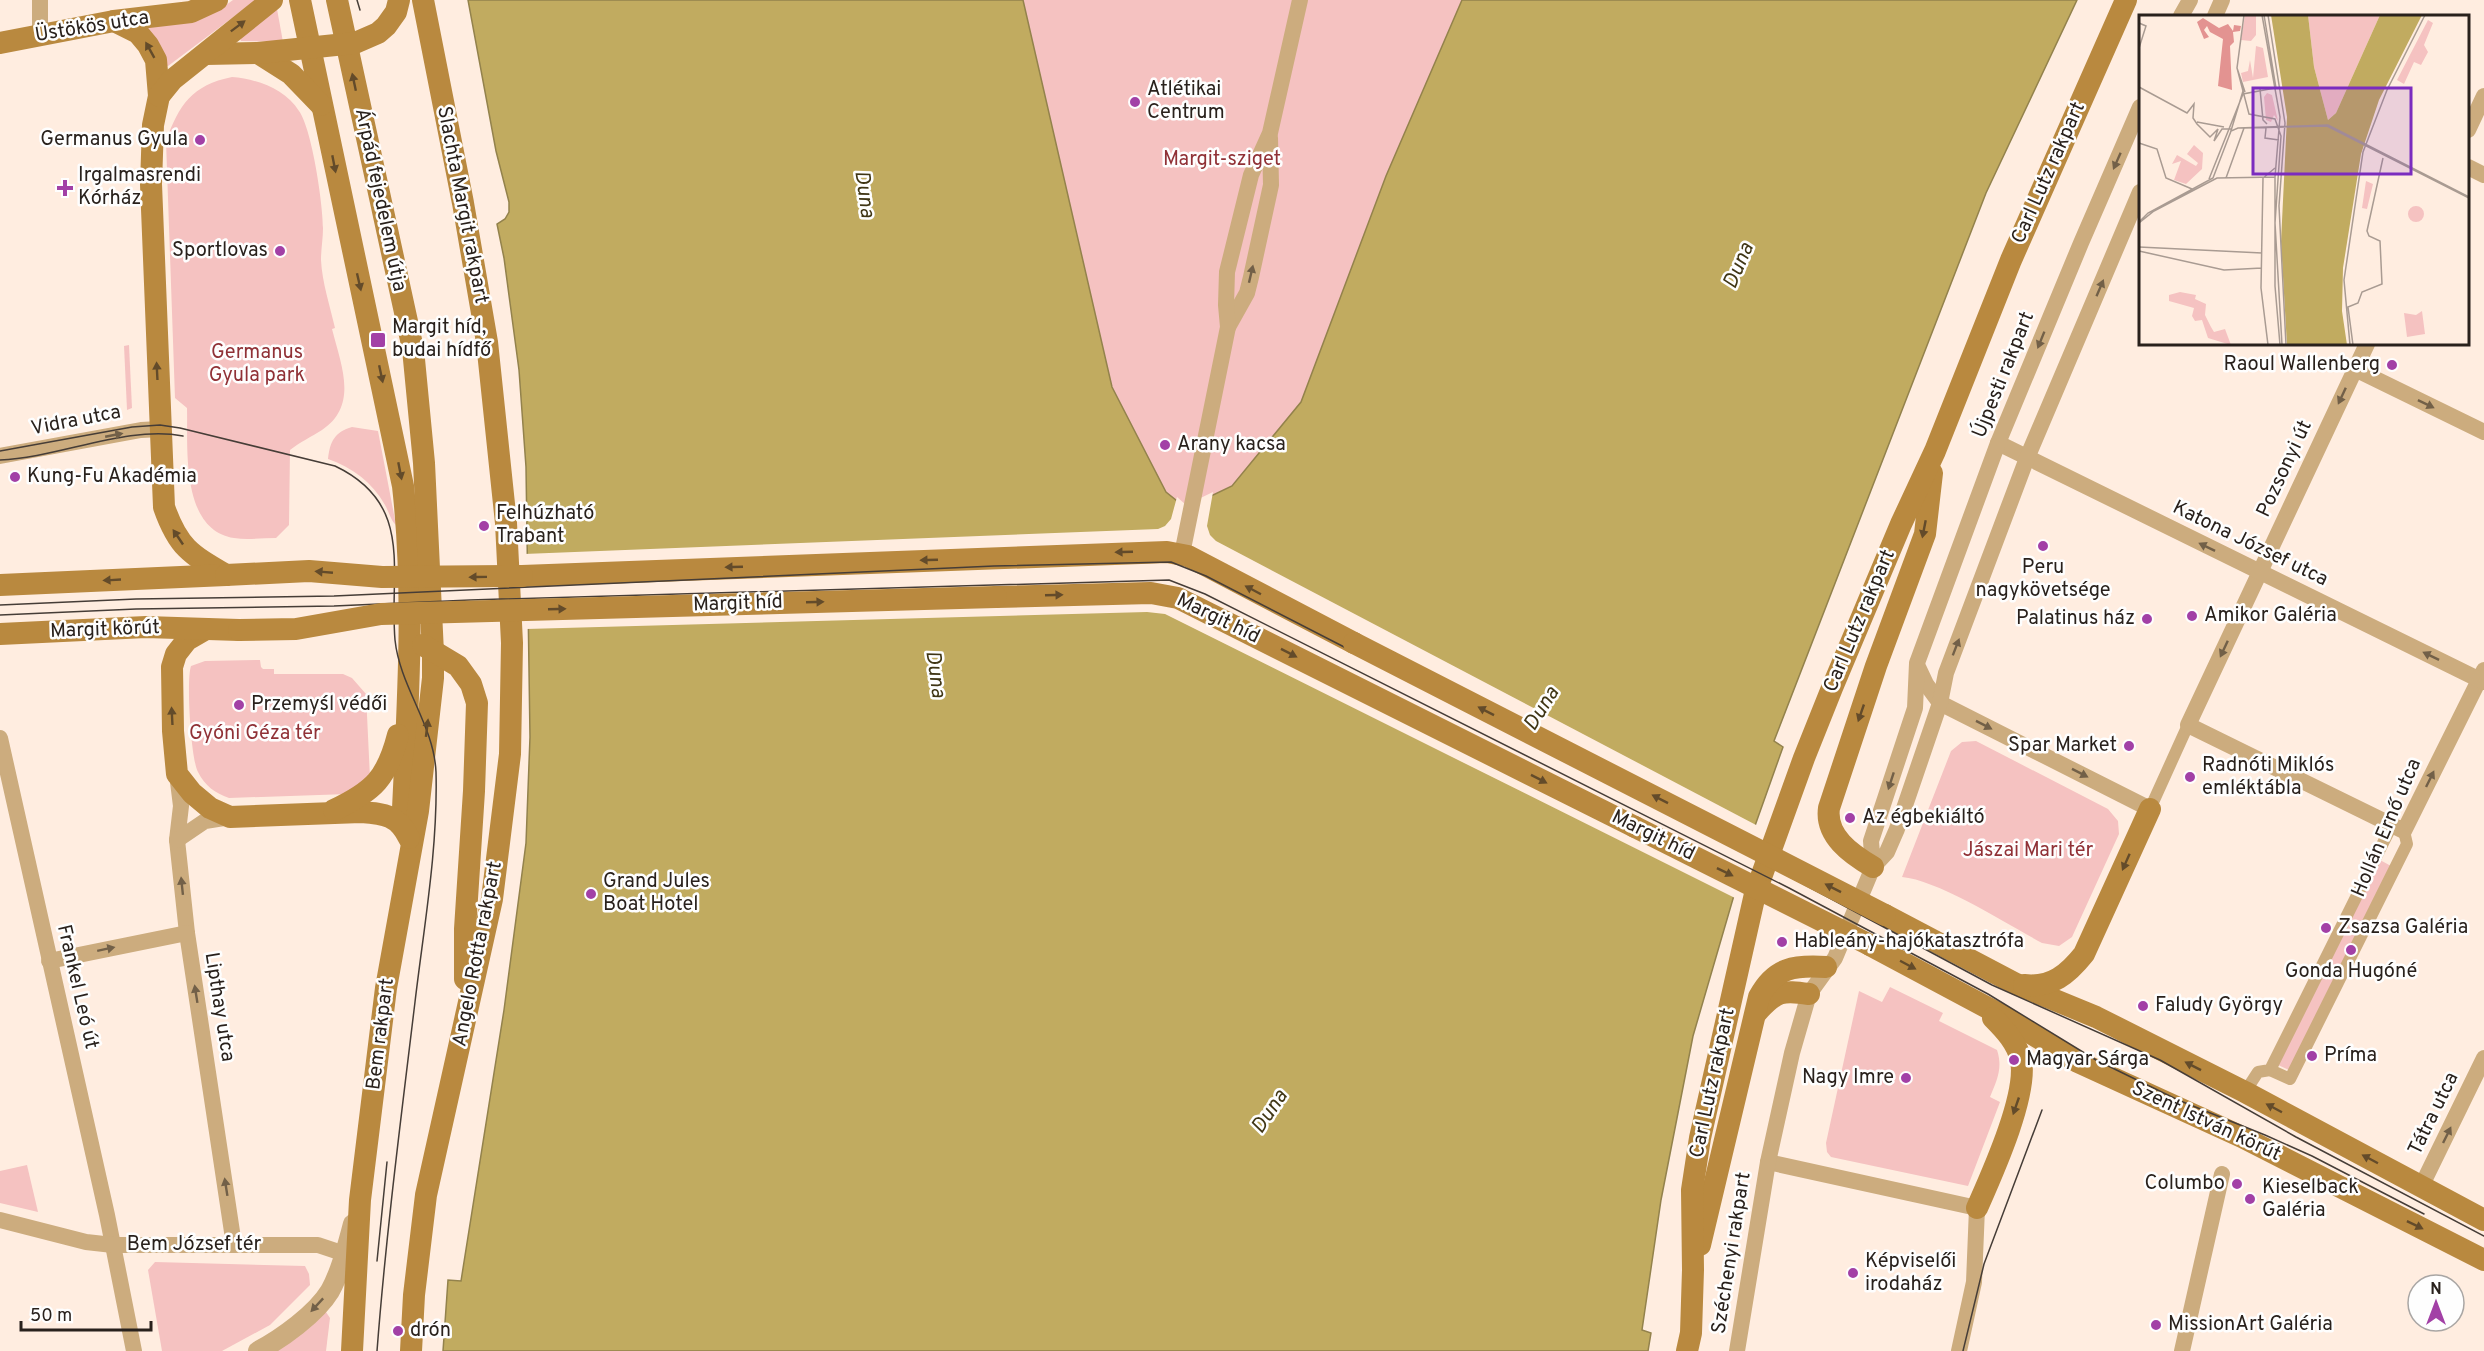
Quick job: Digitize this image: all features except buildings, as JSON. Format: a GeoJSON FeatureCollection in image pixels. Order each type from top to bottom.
{"type":"FeatureCollection","features":[{"type":"Feature","properties":{"kind":"main road","name":"Üstökös utca"},"geometry":{"type":"LineString","coordinates":[[0,43],[114,21],[191,12],[217,0]]}},
{"type":"Feature","properties":{"kind":"main road"},"geometry":{"type":"LineString","coordinates":[[159,96],[172,80],[272,0]]}},
{"type":"Feature","properties":{"kind":"main road","name":"Árpád fejedelem útja"},"geometry":{"type":"LineString","coordinates":[[300,0],[347,231],[378,359],[403,486],[409,544],[408,635]]}},
{"type":"Feature","properties":{"kind":"main road","name":"Árpád fejedelem útja"},"geometry":{"type":"LineString","coordinates":[[337,0],[413,349],[424,474],[434,653]]}},
{"type":"Feature","properties":{"kind":"main road"},"geometry":{"type":"LineString","coordinates":[[206,54],[258,53],[346,44],[367,39],[378,33],[396,12],[399,0]]}},
{"type":"Feature","properties":{"kind":"main road","name":"Slachta Margit rakpart"},"geometry":{"type":"LineString","coordinates":[[423,0],[463,203],[487,342],[508,554]]}},
{"type":"Feature","properties":{"kind":"main road","name":"Carl Lutz rakpart"},"geometry":{"type":"LineString","coordinates":[[1693,1270],[1692,1190],[1697,1159],[1755,894],[1832,688],[1935,451],[2011,260],[2126,0]]}},
{"type":"Feature","properties":{"kind":"main road"},"geometry":{"type":"LineString","coordinates":[[114,21],[138,33],[156,60],[159,96],[153,125],[151,184],[164,507],[175,537],[202,568]]}},
{"type":"Feature","properties":{"kind":"main road"},"geometry":{"type":"LineString","coordinates":[[258,53],[291,74],[323,107]]}},
{"type":"Feature","properties":{"kind":"main road"},"geometry":{"type":"LineString","coordinates":[[1873,867],[1835,836],[1829,824],[1829,808],[1924,534],[1935,451]]}},
{"type":"Feature","properties":{"kind":"main road","name":"Margit híd"},"geometry":{"type":"LineString","coordinates":[[202,568],[226,575],[309,571],[382,577],[482,577],[1151,551],[1182,554],[2016,984],[2044,990]]}},
{"type":"Feature","properties":{"kind":"main road","name":"Angelo Rotta rakpart"},"geometry":{"type":"LineString","coordinates":[[411,1351],[414,1295],[426,1196],[492,899],[510,754],[512,643],[508,554]]}},
{"type":"Feature","properties":{"kind":"main road"},"geometry":{"type":"LineString","coordinates":[[0,585],[202,568]]}},
{"type":"Feature","properties":{"kind":"main road","name":"Margit híd"},"geometry":{"type":"LineString","coordinates":[[209,629],[296,629],[381,614],[1134,593],[1168,595],[1197,607],[1801,909],[1978,1002],[2001,1025],[2021,1040]]}},
{"type":"Feature","properties":{"kind":"main road","name":"Margit körút"},"geometry":{"type":"LineString","coordinates":[[0,634],[146,627],[209,629]]}},
{"type":"Feature","properties":{"kind":"main road"},"geometry":{"type":"LineString","coordinates":[[209,629],[187,640],[176,654],[172,667],[172,709],[177,774],[192,793],[210,808],[231,817],[328,813],[382,814],[402,825]]}},
{"type":"Feature","properties":{"kind":"main road"},"geometry":{"type":"LineString","coordinates":[[408,635],[458,666],[471,684],[477,703],[474,791],[464,939],[464,968],[469,1005]]}},
{"type":"Feature","properties":{"kind":"main road"},"geometry":{"type":"LineString","coordinates":[[408,635],[402,825],[409,858]]}},
{"type":"Feature","properties":{"kind":"main road","name":"Bem rakpart"},"geometry":{"type":"LineString","coordinates":[[352,1351],[360,1200],[386,988],[409,858],[434,678],[434,653]]}},
{"type":"Feature","properties":{"kind":"main road"},"geometry":{"type":"LineString","coordinates":[[328,813],[360,798],[383,776],[392,760],[406,701]]}},
{"type":"Feature","properties":{"kind":"main road"},"geometry":{"type":"LineString","coordinates":[[2044,990],[2062,977],[2084,954],[2150,809]]}},
{"type":"Feature","properties":{"kind":"main road"},"geometry":{"type":"LineString","coordinates":[[1687,1351],[1691,1333],[1693,1270],[1705,1228],[1754,1015],[1765,986],[1785,970],[1801,965],[1826,968]]}},
{"type":"Feature","properties":{"kind":"main road","name":"Szent István körút"},"geometry":{"type":"LineString","coordinates":[[2044,990],[2245,1092],[2484,1220]]}},
{"type":"Feature","properties":{"kind":"main road"},"geometry":{"type":"LineString","coordinates":[[1754,1015],[1771,996],[1778,993],[1790,991],[1809,994]]}},
{"type":"Feature","properties":{"kind":"main road"},"geometry":{"type":"LineString","coordinates":[[1977,1208],[2020,1093],[2021,1040]]}},
{"type":"Feature","properties":{"kind":"main road","name":"Szent István körút"},"geometry":{"type":"LineString","coordinates":[[2021,1040],[2078,1062],[2242,1137],[2484,1260]]}},
{"type":"Feature","properties":{"kind":"street"},"geometry":{"type":"LineString","coordinates":[[40,0],[40,35]]}},
{"type":"Feature","properties":{"kind":"street"},"geometry":{"type":"LineString","coordinates":[[1228,327],[1227,272],[1251,175],[1270,134],[1300,0]]}},
{"type":"Feature","properties":{"kind":"street"},"geometry":{"type":"LineString","coordinates":[[2182,15],[2190,0]]}},
{"type":"Feature","properties":{"kind":"street"},"geometry":{"type":"LineString","coordinates":[[2215,15],[2222,0]]}},
{"type":"Feature","properties":{"kind":"street"},"geometry":{"type":"LineString","coordinates":[[2469,128],[2484,96]]}},
{"type":"Feature","properties":{"kind":"street","name":"Újpesti rakpart"},"geometry":{"type":"LineString","coordinates":[[1917,663],[1998,443],[2139,109]]}},
{"type":"Feature","properties":{"kind":"street"},"geometry":{"type":"LineString","coordinates":[[1182,554],[1228,327],[1246,293],[1269,197],[1270,134]]}},
{"type":"Feature","properties":{"kind":"street"},"geometry":{"type":"LineString","coordinates":[[2469,168],[2484,175]]}},
{"type":"Feature","properties":{"kind":"street"},"geometry":{"type":"LineString","coordinates":[[1959,1351],[1974,1282],[1977,1208],[1768,1162],[1792,1053],[1809,994],[1835,958],[1873,867],[1887,852],[1897,829],[1940,703],[1946,673],[2027,458],[2139,194]]}},
{"type":"Feature","properties":{"kind":"street","name":"Pozsonyi út"},"geometry":{"type":"LineString","coordinates":[[2150,809],[2367,345]]}},
{"type":"Feature","properties":{"kind":"street"},"geometry":{"type":"LineString","coordinates":[[2355,369],[2484,432]]}},
{"type":"Feature","properties":{"kind":"street","name":"Vidra utca"},"geometry":{"type":"LineString","coordinates":[[0,456],[141,430],[160,429]]}},
{"type":"Feature","properties":{"kind":"street","name":"Katona József utca"},"geometry":{"type":"LineString","coordinates":[[1998,443],[2260,572],[2482,677]]}},
{"type":"Feature","properties":{"kind":"street"},"geometry":{"type":"LineString","coordinates":[[1917,663],[1926,684],[1940,703],[2150,809]]}},
{"type":"Feature","properties":{"kind":"street"},"geometry":{"type":"LineString","coordinates":[[1873,867],[1871,841],[1915,708],[1917,663]]}},
{"type":"Feature","properties":{"kind":"street","name":"Hollán Ernő utca"},"geometry":{"type":"LineString","coordinates":[[2270,1070],[2398,828],[2482,677]]}},
{"type":"Feature","properties":{"kind":"street"},"geometry":{"type":"LineString","coordinates":[[2188,725],[2398,828]]}},
{"type":"Feature","properties":{"kind":"street","name":"Frankel Leó út"},"geometry":{"type":"LineString","coordinates":[[0,738],[113,1245]]}},
{"type":"Feature","properties":{"kind":"street","name":"Lipthay utca"},"geometry":{"type":"LineString","coordinates":[[177,774],[181,806],[177,840],[187,933],[234,1245]]}},
{"type":"Feature","properties":{"kind":"street"},"geometry":{"type":"LineString","coordinates":[[177,840],[205,821],[231,817]]}},
{"type":"Feature","properties":{"kind":"street","name":"Hollán Ernő utca"},"geometry":{"type":"LineString","coordinates":[[2245,1092],[2258,1072],[2270,1070],[2290,1079],[2408,844],[2398,828]]}},
{"type":"Feature","properties":{"kind":"street"},"geometry":{"type":"LineString","coordinates":[[49,961],[187,933]]}},
{"type":"Feature","properties":{"kind":"street","name":"Tátra utca"},"geometry":{"type":"LineString","coordinates":[[2421,1187],[2484,1058]]}},
{"type":"Feature","properties":{"kind":"street","name":"Széchenyi rakpart"},"geometry":{"type":"LineString","coordinates":[[1737,1351],[1768,1162]]}},
{"type":"Feature","properties":{"kind":"street"},"geometry":{"type":"LineString","coordinates":[[2182,1351],[2222,1174]]}},
{"type":"Feature","properties":{"kind":"street","name":"Bem rakpart"},"geometry":{"type":"LineString","coordinates":[[345,1254],[360,1200]]}},
{"type":"Feature","properties":{"kind":"street"},"geometry":{"type":"LineString","coordinates":[[0,1220],[86,1242],[113,1245]]}},
{"type":"Feature","properties":{"kind":"street","name":"Bem József tér"},"geometry":{"type":"LineString","coordinates":[[134,1351],[113,1245],[318,1245],[345,1254]]}},
{"type":"Feature","properties":{"kind":"street"},"geometry":{"type":"LineString","coordinates":[[345,1254],[352,1269],[356,1294]]}},
{"type":"Feature","properties":{"kind":"street"},"geometry":{"type":"LineString","coordinates":[[258,1351],[271,1344],[306,1317],[329,1292],[345,1254]]}},
{"type":"Feature","properties":{"kind":"green space"},"geometry":{"type":"Polygon","coordinates":[[[233,0],[256,0],[168,66],[164,65],[145,28],[222,8],[233,0]]]}},
{"type":"Feature","properties":{"kind":"green space","name":"Margit-sziget"},"geometry":{"type":"Polygon","coordinates":[[[1023,0],[1462,0],[1386,176],[1301,402],[1232,486],[1186,508],[1166,492],[1112,387],[1023,0]]]}},
{"type":"Feature","properties":{"kind":"green space"},"geometry":{"type":"Polygon","coordinates":[[[277,9],[283,42],[241,41],[239,36],[277,9]]]}},
{"type":"Feature","properties":{"kind":"green space","name":"Germanus Gyula park"},"geometry":{"type":"Polygon","coordinates":[[[232,77],[270,86],[293,103],[304,120],[319,185],[323,228],[322,268],[335,328],[332,329],[343,370],[344,397],[333,420],[322,430],[290,450],[289,525],[276,538],[234,538],[217,532],[204,520],[191,484],[188,464],[187,408],[175,398],[166,141],[176,117],[189,98],[207,85],[232,77]]]}},
{"type":"Feature","properties":{"kind":"green space"},"geometry":{"type":"Polygon","coordinates":[[[129,345],[132,408],[127,410],[124,346],[129,345]]]}},
{"type":"Feature","properties":{"kind":"green space"},"geometry":{"type":"Polygon","coordinates":[[[352,427],[378,431],[396,525],[380,497],[368,483],[354,471],[328,459],[334,438],[352,427]]]}},
{"type":"Feature","properties":{"kind":"green space","name":"Gyóni Géza tér"},"geometry":{"type":"Polygon","coordinates":[[[260,660],[263,669],[274,669],[274,674],[343,674],[352,678],[366,694],[370,778],[348,794],[229,798],[207,785],[195,765],[193,752],[189,703],[191,666],[205,661],[260,660]]]}},
{"type":"Feature","properties":{"kind":"green space","name":"Jászai Mari tér"},"geometry":{"type":"Polygon","coordinates":[[[1976,741],[2108,809],[2118,821],[2119,834],[2072,937],[2059,946],[2042,943],[1953,894],[1917,880],[1902,877],[1951,751],[1962,742],[1976,741]]]}},
{"type":"Feature","properties":{"kind":"green space"},"geometry":{"type":"Polygon","coordinates":[[[2380,860],[2391,866],[2289,1070],[2278,1065],[2380,860]]]}},
{"type":"Feature","properties":{"kind":"green space"},"geometry":{"type":"Polygon","coordinates":[[[1890,987],[1943,1013],[1939,1021],[1997,1050],[1999,1068],[1990,1097],[2000,1102],[1968,1186],[1831,1157],[1827,1152],[1826,1143],[1859,991],[1882,1002],[1890,987]]]}},
{"type":"Feature","properties":{"kind":"green space"},"geometry":{"type":"Polygon","coordinates":[[[27,1165],[38,1212],[0,1203],[0,1171],[27,1165]]]}},
{"type":"Feature","properties":{"kind":"green space"},"geometry":{"type":"Polygon","coordinates":[[[155,1262],[305,1266],[309,1274],[310,1285],[270,1325],[222,1351],[162,1351],[148,1270],[155,1262]]]}},
{"type":"Feature","properties":{"kind":"green space"},"geometry":{"type":"Polygon","coordinates":[[[324,1309],[330,1318],[326,1351],[274,1351],[324,1309]]]}},
{"type":"Feature","properties":{"kind":"water","name":"Duna"},"geometry":{"type":"Polygon","coordinates":[[[468,0],[1023,0],[1112,387],[1166,492],[1186,508],[1232,486],[1301,402],[1386,176],[1462,0],[2077,0],[1986,193],[1774,741],[1783,747],[1751,837],[1693,1036],[1661,1200],[1642,1330],[1651,1333],[1648,1351],[443,1351],[448,1280],[461,1281],[504,1010],[526,843],[530,737],[526,467],[519,370],[504,258],[497,224],[505,219],[509,212],[509,202],[496,151],[468,0]]]}},
{"type":"Feature","properties":{"kind":"pier"},"geometry":{"type":"Polygon","coordinates":[[[1213,492],[1207,526],[1210,535],[1216,541],[1758,826],[1735,898],[1165,614],[1147,612],[526,629],[524,554],[1158,529],[1165,526],[1171,519],[1177,497],[1186,505],[1213,492]]]}},
{"type":"Feature","properties":{"kind":"tram line"},"geometry":{"type":"LineString","coordinates":[[357,0],[360,10]]}},
{"type":"Feature","properties":{"kind":"tram line"},"geometry":{"type":"LineString","coordinates":[[0,451],[132,427],[160,425],[180,428],[335,466],[360,482],[377,500],[388,520],[393,541],[395,640],[403,674],[434,755],[436,801],[430,887],[394,1176],[377,1351]]}},
{"type":"Feature","properties":{"kind":"tram line"},"geometry":{"type":"LineString","coordinates":[[0,460],[45,454],[116,438],[161,434],[183,436]]}},
{"type":"Feature","properties":{"kind":"tram line"},"geometry":{"type":"LineString","coordinates":[[0,605],[136,599],[334,596],[994,566],[1171,562],[1206,576],[1350,650],[1794,879],[1992,985],[2160,1060],[2296,1137],[2484,1236]]}},
{"type":"Feature","properties":{"kind":"tram line"},"geometry":{"type":"LineString","coordinates":[[0,615],[136,609],[334,606],[1169,580],[1205,594],[1789,888],[1988,994],[2096,1060],[2178,1100],[2312,1156],[2424,1214]]}},
{"type":"Feature","properties":{"kind":"tram line"},"geometry":{"type":"LineString","coordinates":[[1963,1351],[1984,1264],[2042,1110]]}},
{"type":"Feature","properties":{"kind":"tram line"},"geometry":{"type":"LineString","coordinates":[[377,1261],[387,1162]]}},
{"type":"Feature","properties":{"kind":"place","name":"Atlétikai Centrum"},"geometry":{"type":"Point","coordinates":[1135,102]}},
{"type":"Feature","properties":{"kind":"place","name":"Germanus Gyula"},"geometry":{"type":"Point","coordinates":[200,140]}},
{"type":"Feature","properties":{"kind":"place","name":"Irgalmasrendi Kórház"},"geometry":{"type":"Point","coordinates":[65,188]}},
{"type":"Feature","properties":{"kind":"place","name":"Sportlovas"},"geometry":{"type":"Point","coordinates":[280,251]}},
{"type":"Feature","properties":{"kind":"place","name":"Margit híd, budai hídfő"},"geometry":{"type":"Point","coordinates":[378,340]}},
{"type":"Feature","properties":{"kind":"place","name":"Raoul Wallenberg"},"geometry":{"type":"Point","coordinates":[2392,365]}},
{"type":"Feature","properties":{"kind":"place","name":"Arany kacsa"},"geometry":{"type":"Point","coordinates":[1165,445]}},
{"type":"Feature","properties":{"kind":"place","name":"Kung-Fu Akadémia"},"geometry":{"type":"Point","coordinates":[15,477]}},
{"type":"Feature","properties":{"kind":"place","name":"Felhúzható Trabant"},"geometry":{"type":"Point","coordinates":[484,526]}},
{"type":"Feature","properties":{"kind":"place","name":"Peru nagykövetsége"},"geometry":{"type":"Point","coordinates":[2043,546]}},
{"type":"Feature","properties":{"kind":"place","name":"Amikor Galéria"},"geometry":{"type":"Point","coordinates":[2192,616]}},
{"type":"Feature","properties":{"kind":"place","name":"Palatinus ház"},"geometry":{"type":"Point","coordinates":[2147,619]}},
{"type":"Feature","properties":{"kind":"place","name":"Przemyśl védői"},"geometry":{"type":"Point","coordinates":[239,705]}},
{"type":"Feature","properties":{"kind":"place","name":"Spar Market"},"geometry":{"type":"Point","coordinates":[2129,746]}},
{"type":"Feature","properties":{"kind":"place","name":"Radnóti Miklós emléktábla"},"geometry":{"type":"Point","coordinates":[2190,777]}},
{"type":"Feature","properties":{"kind":"place","name":"Az égbekiáltó"},"geometry":{"type":"Point","coordinates":[1850,818]}},
{"type":"Feature","properties":{"kind":"place","name":"Grand Jules Boat Hotel"},"geometry":{"type":"Point","coordinates":[591,894]}},
{"type":"Feature","properties":{"kind":"place","name":"Zsazsa Galéria"},"geometry":{"type":"Point","coordinates":[2326,928]}},
{"type":"Feature","properties":{"kind":"place","name":"Hableány-hajókatasztrófa"},"geometry":{"type":"Point","coordinates":[1782,942]}},
{"type":"Feature","properties":{"kind":"place","name":"Gonda Hugóné"},"geometry":{"type":"Point","coordinates":[2351,950]}},
{"type":"Feature","properties":{"kind":"place","name":"Faludy György"},"geometry":{"type":"Point","coordinates":[2143,1006]}},
{"type":"Feature","properties":{"kind":"place","name":"Príma"},"geometry":{"type":"Point","coordinates":[2312,1056]}},
{"type":"Feature","properties":{"kind":"place","name":"Magyar Sárga"},"geometry":{"type":"Point","coordinates":[2014,1060]}},
{"type":"Feature","properties":{"kind":"place","name":"Nagy Imre"},"geometry":{"type":"Point","coordinates":[1906,1078]}},
{"type":"Feature","properties":{"kind":"place","name":"Columbo"},"geometry":{"type":"Point","coordinates":[2237,1184]}},
{"type":"Feature","properties":{"kind":"place","name":"Kieselback Galéria"},"geometry":{"type":"Point","coordinates":[2250,1199]}},
{"type":"Feature","properties":{"kind":"place","name":"Képviselői irodaház"},"geometry":{"type":"Point","coordinates":[1853,1273]}},
{"type":"Feature","properties":{"kind":"place","name":"MissionArt Galéria"},"geometry":{"type":"Point","coordinates":[2156,1325]}},
{"type":"Feature","properties":{"kind":"place","name":"drón"},"geometry":{"type":"Point","coordinates":[398,1331]}}]}
